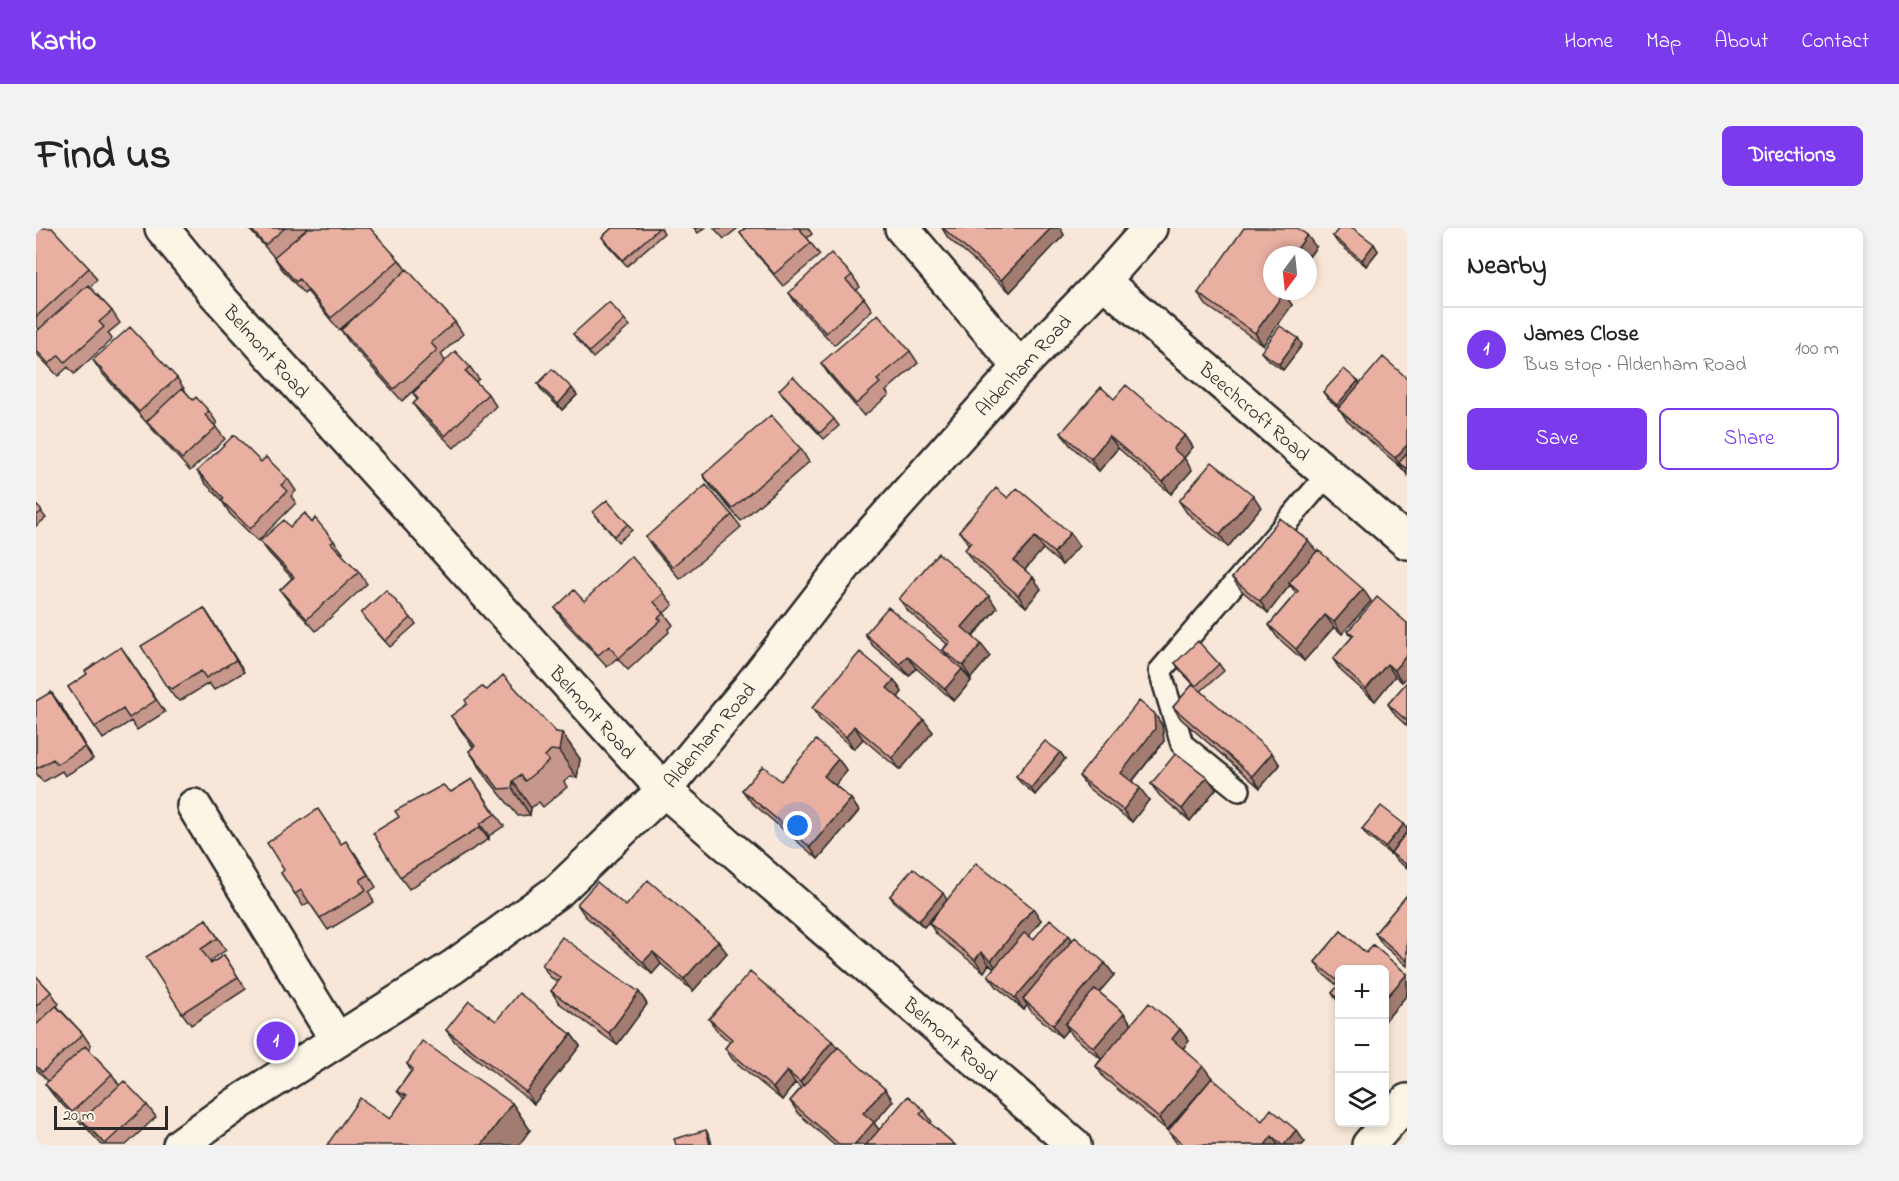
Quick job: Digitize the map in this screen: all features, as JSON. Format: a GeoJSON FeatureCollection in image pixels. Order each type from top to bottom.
{"type":"FeatureCollection","features":[{"type":"Feature","properties":{"kind":"street","name":"Belmont Road"},"geometry":{"type":"LineString","coordinates":[[162,228],[215,293],[664,790],[1074,1145]]}},
{"type":"Feature","properties":{"kind":"street"},"geometry":{"type":"LineString","coordinates":[[902,228],[1020,367]]}},
{"type":"Feature","properties":{"kind":"street","name":"Aldenham Road"},"geometry":{"type":"LineString","coordinates":[[180,1145],[237,1104],[453,967],[559,890],[664,790],[750,687],[855,552],[1020,367],[1103,281],[1150,228]]}},
{"type":"Feature","properties":{"kind":"street","name":"Beechcroft Road"},"geometry":{"type":"LineString","coordinates":[[1103,281],[1407,542]]}},
{"type":"Feature","properties":{"kind":"street"},"geometry":{"type":"LineString","coordinates":[[194,806],[337,1040]]}},
{"type":"Feature","properties":{"kind":"street"},"geometry":{"type":"LineString","coordinates":[[1369,1145],[1407,1101]]}},
{"type":"Feature","properties":{"kind":"lane"},"geometry":{"type":"LineString","coordinates":[[1239,790],[1182,744],[1160,670],[1328,474]]}},
{"type":"Feature","properties":{"kind":"building"},"geometry":{"type":"Polygon","coordinates":[[[52,228],[89,268],[36,317],[36,229],[52,228]]]}},
{"type":"Feature","properties":{"kind":"building"},"geometry":{"type":"Polygon","coordinates":[[[250,228],[285,228],[265,245],[250,228]]]}},
{"type":"Feature","properties":{"kind":"building"},"geometry":{"type":"Polygon","coordinates":[[[308,228],[370,228],[399,260],[331,318],[299,279],[296,282],[274,257],[308,228]]]}},
{"type":"Feature","properties":{"kind":"building"},"geometry":{"type":"Polygon","coordinates":[[[612,228],[659,228],[623,260],[602,237],[612,228]]]}},
{"type":"Feature","properties":{"kind":"building"},"geometry":{"type":"Polygon","coordinates":[[[746,228],[799,228],[811,243],[774,274],[740,233],[746,228]]]}},
{"type":"Feature","properties":{"kind":"building"},"geometry":{"type":"Polygon","coordinates":[[[943,228],[1051,228],[1001,280],[943,228]]]}},
{"type":"Feature","properties":{"kind":"building"},"geometry":{"type":"Polygon","coordinates":[[[1244,228],[1297,228],[1307,235],[1299,246],[1263,246],[1263,300],[1279,300],[1255,333],[1198,293],[1244,228]]]}},
{"type":"Feature","properties":{"kind":"building"},"geometry":{"type":"Polygon","coordinates":[[[1339,228],[1353,228],[1374,244],[1362,260],[1333,236],[1339,228]]]}},
{"type":"Feature","properties":{"kind":"building"},"geometry":{"type":"Polygon","coordinates":[[[831,253],[852,275],[846,280],[864,298],[826,333],[789,293],[831,253]]]}},
{"type":"Feature","properties":{"kind":"building"},"geometry":{"type":"Polygon","coordinates":[[[407,269],[455,322],[431,343],[437,350],[394,389],[341,330],[407,269]]]}},
{"type":"Feature","properties":{"kind":"building"},"geometry":{"type":"Polygon","coordinates":[[[88,285],[112,311],[99,322],[104,327],[65,362],[59,355],[49,364],[36,350],[36,332],[88,285]]]}},
{"type":"Feature","properties":{"kind":"building"},"geometry":{"type":"Polygon","coordinates":[[[609,302],[625,320],[589,352],[573,334],[609,302]]]}},
{"type":"Feature","properties":{"kind":"building"},"geometry":{"type":"Polygon","coordinates":[[[878,314],[910,351],[877,380],[880,383],[856,404],[821,363],[878,314]]]}},
{"type":"Feature","properties":{"kind":"building"},"geometry":{"type":"Polygon","coordinates":[[[1280,326],[1298,338],[1279,364],[1261,352],[1280,326]]]}},
{"type":"Feature","properties":{"kind":"building"},"geometry":{"type":"Polygon","coordinates":[[[130,327],[177,378],[139,412],[93,360],[130,327]]]}},
{"type":"Feature","properties":{"kind":"building"},"geometry":{"type":"Polygon","coordinates":[[[455,351],[470,367],[465,371],[488,394],[445,436],[413,404],[418,399],[413,393],[455,351]]]}},
{"type":"Feature","properties":{"kind":"building"},"geometry":{"type":"Polygon","coordinates":[[[1383,357],[1407,378],[1407,445],[1395,458],[1338,409],[1383,357]]]}},
{"type":"Feature","properties":{"kind":"building"},"geometry":{"type":"Polygon","coordinates":[[[552,369],[572,388],[558,404],[538,384],[552,369]]]}},
{"type":"Feature","properties":{"kind":"building"},"geometry":{"type":"Polygon","coordinates":[[[1344,369],[1358,381],[1337,405],[1323,392],[1344,369]]]}},
{"type":"Feature","properties":{"kind":"building"},"geometry":{"type":"Polygon","coordinates":[[[793,376],[834,419],[820,433],[779,390],[793,376]]]}},
{"type":"Feature","properties":{"kind":"building"},"geometry":{"type":"Polygon","coordinates":[[[1126,385],[1185,435],[1173,449],[1184,458],[1163,482],[1109,436],[1091,459],[1061,433],[1101,387],[1114,399],[1126,385]]]}},
{"type":"Feature","properties":{"kind":"building"},"geometry":{"type":"Polygon","coordinates":[[[182,388],[193,400],[196,397],[209,411],[205,415],[216,427],[182,459],[147,421],[182,388]]]}},
{"type":"Feature","properties":{"kind":"building"},"geometry":{"type":"Polygon","coordinates":[[[771,415],[801,449],[732,509],[703,475],[771,415]]]}},
{"type":"Feature","properties":{"kind":"building"},"geometry":{"type":"Polygon","coordinates":[[[234,435],[261,462],[266,457],[288,479],[281,485],[287,491],[250,529],[197,471],[234,435]]]}},
{"type":"Feature","properties":{"kind":"building"},"geometry":{"type":"Polygon","coordinates":[[[1407,452],[1407,469],[1399,463],[1407,452]]]}},
{"type":"Feature","properties":{"kind":"building"},"geometry":{"type":"Polygon","coordinates":[[[1212,462],[1253,495],[1220,535],[1179,501],[1212,462]]]}},
{"type":"Feature","properties":{"kind":"building"},"geometry":{"type":"Polygon","coordinates":[[[706,485],[732,515],[672,567],[646,537],[706,485]]]}},
{"type":"Feature","properties":{"kind":"building"},"geometry":{"type":"Polygon","coordinates":[[[996,488],[1008,498],[1017,488],[1070,533],[1054,553],[1035,537],[1024,549],[1014,561],[1033,577],[1018,595],[965,550],[971,542],[959,531],[996,488]]]}},
{"type":"Feature","properties":{"kind":"building"},"geometry":{"type":"Polygon","coordinates":[[[607,500],[628,524],[614,536],[593,512],[607,500]]]}},
{"type":"Feature","properties":{"kind":"building"},"geometry":{"type":"Polygon","coordinates":[[[36,505],[42,511],[36,516],[36,505]]]}},
{"type":"Feature","properties":{"kind":"building"},"geometry":{"type":"Polygon","coordinates":[[[305,513],[312,523],[315,518],[334,541],[331,543],[359,572],[307,619],[280,590],[294,577],[260,541],[284,520],[290,527],[305,513]]]}},
{"type":"Feature","properties":{"kind":"building"},"geometry":{"type":"Polygon","coordinates":[[[1280,518],[1308,540],[1260,601],[1232,578],[1280,518]]]}},
{"type":"Feature","properties":{"kind":"building"},"geometry":{"type":"Polygon","coordinates":[[[1318,550],[1363,589],[1334,622],[1325,615],[1296,649],[1269,625],[1298,591],[1289,583],[1318,550]]]}},
{"type":"Feature","properties":{"kind":"building"},"geometry":{"type":"Polygon","coordinates":[[[938,553],[989,596],[962,627],[981,644],[963,666],[943,650],[950,642],[899,599],[938,553]]]}},
{"type":"Feature","properties":{"kind":"building"},"geometry":{"type":"Polygon","coordinates":[[[631,556],[664,593],[654,602],[664,613],[658,618],[661,620],[619,658],[609,646],[598,655],[555,608],[574,590],[584,601],[631,556]]]}},
{"type":"Feature","properties":{"kind":"building"},"geometry":{"type":"Polygon","coordinates":[[[386,590],[411,618],[385,641],[361,613],[386,590]]]}},
{"type":"Feature","properties":{"kind":"building"},"geometry":{"type":"Polygon","coordinates":[[[1377,597],[1407,623],[1407,655],[1394,670],[1387,664],[1366,689],[1333,659],[1354,635],[1348,631],[1377,597]]]}},
{"type":"Feature","properties":{"kind":"building"},"geometry":{"type":"Polygon","coordinates":[[[888,607],[962,669],[945,689],[907,656],[900,664],[865,634],[888,607]]]}},
{"type":"Feature","properties":{"kind":"building"},"geometry":{"type":"Polygon","coordinates":[[[204,608],[236,660],[206,678],[201,671],[172,689],[166,686],[141,646],[204,608]]]}},
{"type":"Feature","properties":{"kind":"building"},"geometry":{"type":"Polygon","coordinates":[[[1198,641],[1219,664],[1196,686],[1175,663],[1198,641]]]}},
{"type":"Feature","properties":{"kind":"building"},"geometry":{"type":"Polygon","coordinates":[[[121,647],[156,700],[129,718],[123,709],[95,727],[68,687],[87,674],[85,671],[121,647]]]}},
{"type":"Feature","properties":{"kind":"building"},"geometry":{"type":"Polygon","coordinates":[[[860,652],[894,680],[887,688],[924,720],[892,758],[854,726],[846,737],[812,708],[860,652]]]}},
{"type":"Feature","properties":{"kind":"building"},"geometry":{"type":"Polygon","coordinates":[[[503,675],[556,732],[562,733],[559,751],[551,750],[545,756],[549,761],[525,781],[520,775],[513,781],[512,788],[499,789],[469,751],[475,746],[451,716],[467,704],[465,700],[482,687],[487,690],[503,675]]]}},
{"type":"Feature","properties":{"kind":"building"},"geometry":{"type":"Polygon","coordinates":[[[1407,682],[1407,721],[1388,704],[1407,682]]]}},
{"type":"Feature","properties":{"kind":"building"},"geometry":{"type":"Polygon","coordinates":[[[1193,684],[1272,753],[1252,776],[1173,707],[1193,684]]]}},
{"type":"Feature","properties":{"kind":"building"},"geometry":{"type":"Polygon","coordinates":[[[51,692],[85,747],[57,764],[53,759],[36,769],[36,701],[51,692]]]}},
{"type":"Feature","properties":{"kind":"building"},"geometry":{"type":"Polygon","coordinates":[[[1139,701],[1154,713],[1155,729],[1121,773],[1140,788],[1123,810],[1079,776],[1139,701]]]}},
{"type":"Feature","properties":{"kind":"building"},"geometry":{"type":"Polygon","coordinates":[[[816,740],[838,759],[824,776],[851,799],[810,847],[742,790],[763,766],[781,781],[816,740]]]}},
{"type":"Feature","properties":{"kind":"building"},"geometry":{"type":"Polygon","coordinates":[[[1045,741],[1060,752],[1031,788],[1016,776],[1045,741]]]}},
{"type":"Feature","properties":{"kind":"building"},"geometry":{"type":"Polygon","coordinates":[[[1176,753],[1207,777],[1182,809],[1151,784],[1176,753]]]}},
{"type":"Feature","properties":{"kind":"building"},"geometry":{"type":"Polygon","coordinates":[[[472,779],[495,814],[480,824],[480,827],[400,877],[373,833],[399,817],[395,811],[443,785],[451,792],[472,779]]]}},
{"type":"Feature","properties":{"kind":"building"},"geometry":{"type":"Polygon","coordinates":[[[1381,806],[1404,824],[1385,847],[1362,829],[1381,806]]]}},
{"type":"Feature","properties":{"kind":"building"},"geometry":{"type":"Polygon","coordinates":[[[318,809],[341,844],[346,841],[368,875],[360,880],[366,890],[320,918],[301,890],[295,894],[281,873],[284,870],[267,843],[318,809]]]}},
{"type":"Feature","properties":{"kind":"building"},"geometry":{"type":"Polygon","coordinates":[[[1405,834],[1407,836],[1407,865],[1391,853],[1405,834]]]}},
{"type":"Feature","properties":{"kind":"building"},"geometry":{"type":"Polygon","coordinates":[[[976,863],[1033,908],[991,961],[981,952],[975,960],[929,923],[976,863]]]}},
{"type":"Feature","properties":{"kind":"building"},"geometry":{"type":"Polygon","coordinates":[[[913,868],[943,893],[919,921],[890,896],[913,868]]]}},
{"type":"Feature","properties":{"kind":"building"},"geometry":{"type":"Polygon","coordinates":[[[648,880],[718,941],[684,979],[653,952],[643,962],[577,904],[597,882],[626,906],[648,880]]]}},
{"type":"Feature","properties":{"kind":"building"},"geometry":{"type":"Polygon","coordinates":[[[1407,895],[1407,961],[1375,933],[1407,895]]]}},
{"type":"Feature","properties":{"kind":"building"},"geometry":{"type":"Polygon","coordinates":[[[206,919],[218,938],[201,949],[211,964],[224,955],[238,977],[182,1013],[146,957],[206,919]]]}},
{"type":"Feature","properties":{"kind":"building"},"geometry":{"type":"Polygon","coordinates":[[[1050,919],[1069,935],[1015,998],[988,975],[1024,933],[1033,940],[1050,919]]]}},
{"type":"Feature","properties":{"kind":"building"},"geometry":{"type":"Polygon","coordinates":[[[1341,931],[1366,953],[1373,945],[1407,974],[1389,994],[1389,965],[1335,965],[1335,979],[1315,962],[1341,931]]]}},
{"type":"Feature","properties":{"kind":"building"},"geometry":{"type":"Polygon","coordinates":[[[562,937],[639,992],[609,1033],[551,991],[561,978],[542,965],[562,937]]]}},
{"type":"Feature","properties":{"kind":"building"},"geometry":{"type":"Polygon","coordinates":[[[1075,937],[1105,963],[1053,1025],[1023,999],[1075,937]]]}},
{"type":"Feature","properties":{"kind":"building"},"geometry":{"type":"Polygon","coordinates":[[[750,972],[832,1041],[800,1082],[787,1071],[773,1088],[725,1048],[732,1039],[709,1019],[750,972]]]}},
{"type":"Feature","properties":{"kind":"building"},"geometry":{"type":"Polygon","coordinates":[[[36,976],[51,992],[36,1006],[36,976]]]}},
{"type":"Feature","properties":{"kind":"building"},"geometry":{"type":"Polygon","coordinates":[[[1095,989],[1124,1013],[1094,1048],[1065,1024],[1095,989]]]}},
{"type":"Feature","properties":{"kind":"building"},"geometry":{"type":"Polygon","coordinates":[[[519,993],[571,1034],[526,1092],[446,1030],[469,1001],[496,1021],[519,993]]]}},
{"type":"Feature","properties":{"kind":"building"},"geometry":{"type":"Polygon","coordinates":[[[1149,1003],[1180,1029],[1172,1039],[1203,1066],[1159,1118],[1096,1066],[1149,1003]]]}},
{"type":"Feature","properties":{"kind":"building"},"geometry":{"type":"Polygon","coordinates":[[[56,1006],[83,1034],[42,1072],[36,1066],[36,1025],[56,1006]]]}},
{"type":"Feature","properties":{"kind":"building"},"geometry":{"type":"Polygon","coordinates":[[[422,1041],[512,1103],[482,1145],[327,1145],[360,1098],[390,1119],[406,1096],[397,1091],[413,1069],[407,1064],[422,1041]]]}},
{"type":"Feature","properties":{"kind":"building"},"geometry":{"type":"Polygon","coordinates":[[[85,1046],[112,1074],[72,1112],[45,1084],[85,1046]]]}},
{"type":"Feature","properties":{"kind":"building"},"geometry":{"type":"Polygon","coordinates":[[[838,1047],[885,1089],[863,1113],[874,1122],[854,1145],[840,1145],[790,1101],[838,1047]]]}},
{"type":"Feature","properties":{"kind":"building"},"geometry":{"type":"Polygon","coordinates":[[[1212,1078],[1262,1121],[1271,1109],[1296,1130],[1284,1145],[1272,1136],[1265,1145],[1184,1145],[1168,1131],[1212,1078]]]}},
{"type":"Feature","properties":{"kind":"building"},"geometry":{"type":"Polygon","coordinates":[[[124,1081],[147,1105],[105,1144],[82,1120],[124,1081]]]}},
{"type":"Feature","properties":{"kind":"building"},"geometry":{"type":"Polygon","coordinates":[[[908,1096],[924,1110],[920,1114],[955,1145],[866,1145],[908,1096]]]}},
{"type":"Feature","properties":{"kind":"building"},"geometry":{"type":"Polygon","coordinates":[[[706,1130],[710,1145],[676,1145],[674,1139],[706,1130]]]}},
{"type":"Feature","properties":{"kind":"place","name":"James Close"},"geometry":{"type":"Point","coordinates":[276,1041]}}]}
